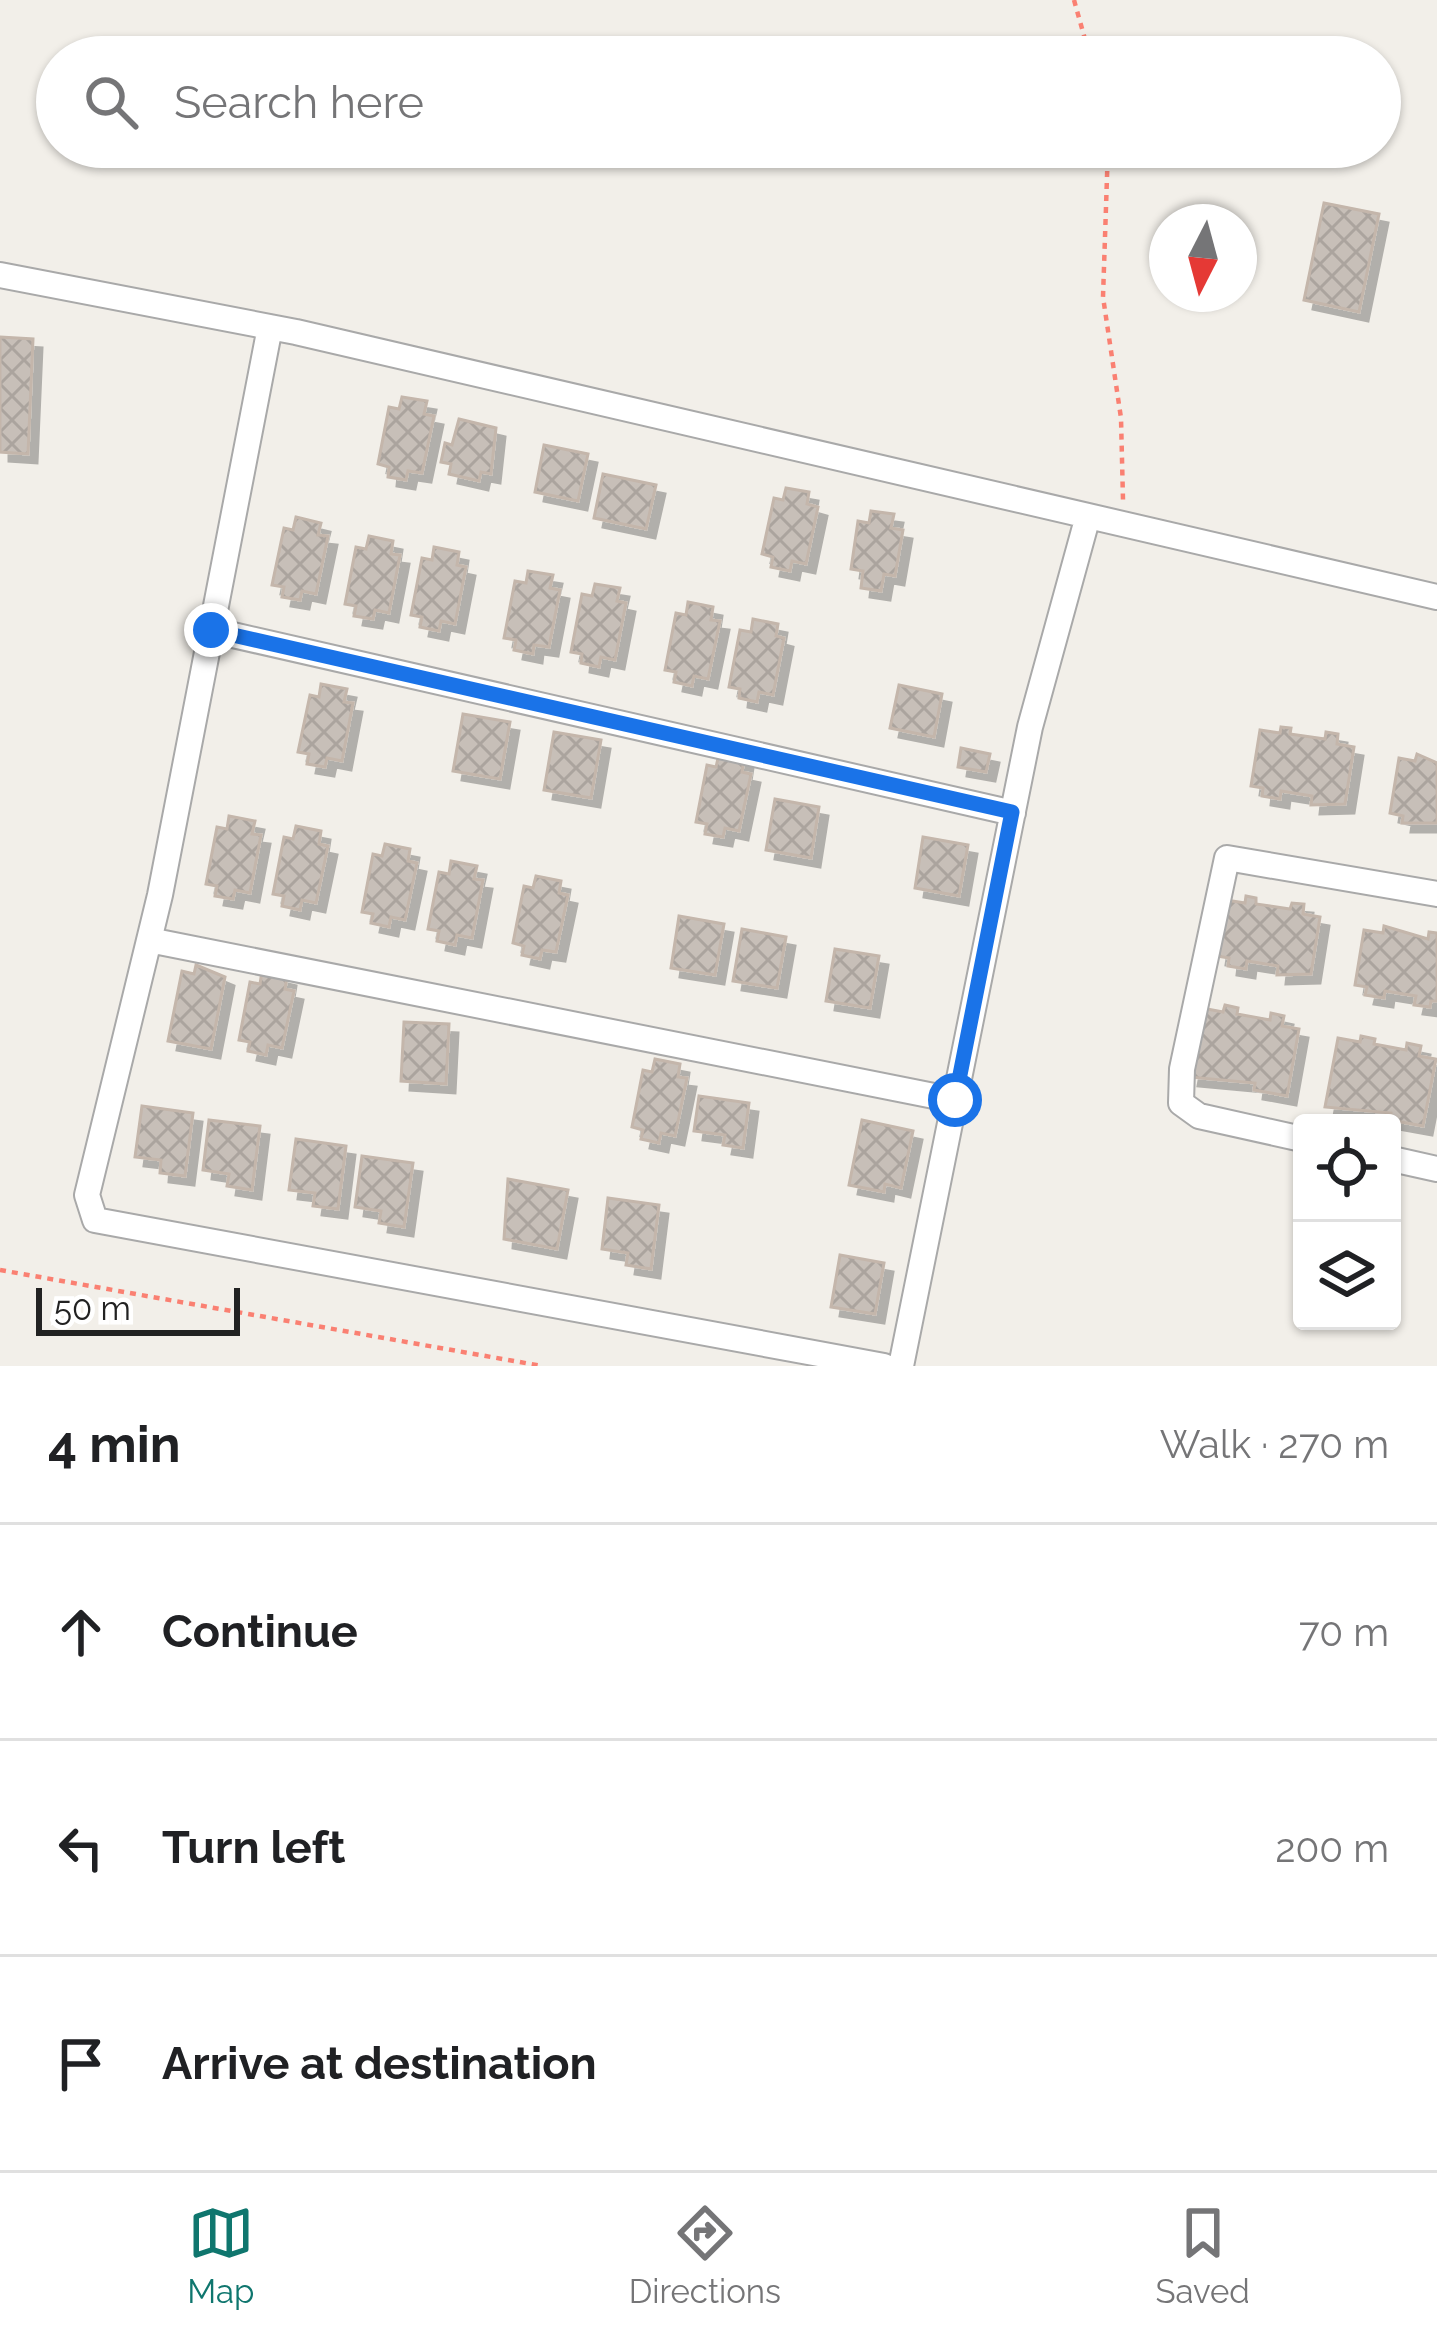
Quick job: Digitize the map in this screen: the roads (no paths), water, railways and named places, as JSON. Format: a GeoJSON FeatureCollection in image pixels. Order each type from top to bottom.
{"type":"FeatureCollection","features":[{"type":"Feature","properties":{"kind":"street"},"geometry":{"type":"LineString","coordinates":[[0,275],[270,327],[1437,596]]}},
{"type":"Feature","properties":{"kind":"street"},"geometry":{"type":"LineString","coordinates":[[270,327],[149,940],[87,1195],[94,1220],[884,1366]]}},
{"type":"Feature","properties":{"kind":"street"},"geometry":{"type":"LineString","coordinates":[[901,1366],[1030,727],[1088,516]]}},
{"type":"Feature","properties":{"kind":"street"},"geometry":{"type":"LineString","coordinates":[[211,630],[1012,812]]}},
{"type":"Feature","properties":{"kind":"street"},"geometry":{"type":"LineString","coordinates":[[1293,1137],[1199,1116],[1180,1103],[1182,1069],[1227,858],[1437,894]]}},
{"type":"Feature","properties":{"kind":"street"},"geometry":{"type":"LineString","coordinates":[[149,940],[955,1100]]}},
{"type":"Feature","properties":{"kind":"street"},"geometry":{"type":"LineString","coordinates":[[1401,1161],[1437,1168]]}}]}
